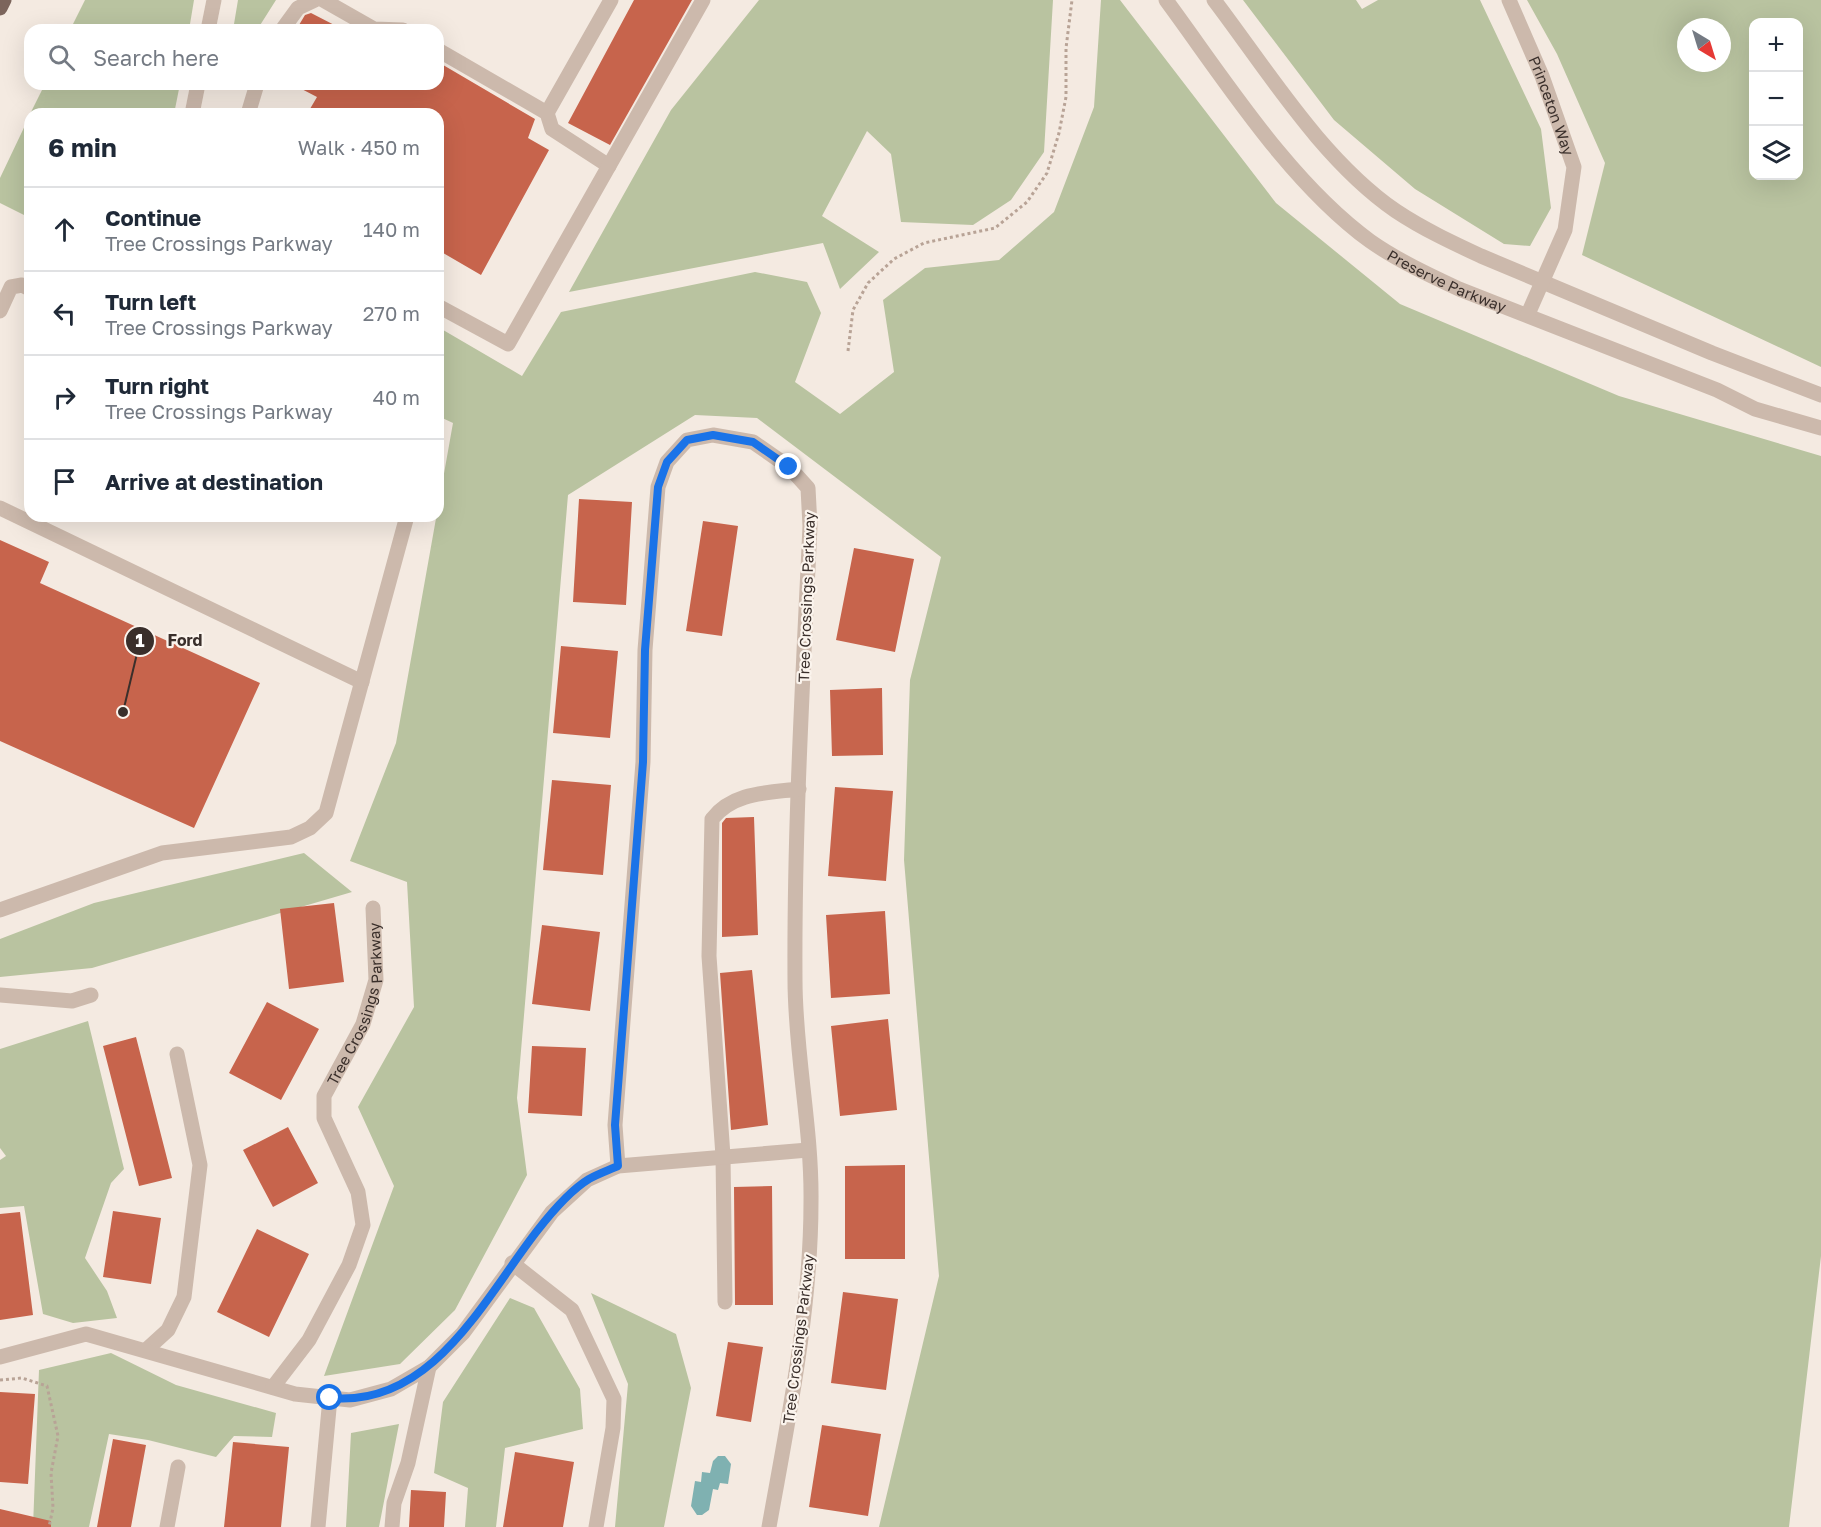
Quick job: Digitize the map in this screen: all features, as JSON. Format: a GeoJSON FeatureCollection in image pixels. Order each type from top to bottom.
{"type":"FeatureCollection","features":[{"type":"Feature","properties":{"kind":"main road"},"geometry":{"type":"LineString","coordinates":[[0,8],[4,0]]}},
{"type":"Feature","properties":{"kind":"street"},"geometry":{"type":"LineString","coordinates":[[209,24],[214,0]]}},
{"type":"Feature","properties":{"kind":"street"},"geometry":{"type":"LineString","coordinates":[[286,24],[298,8],[315,0]]}},
{"type":"Feature","properties":{"kind":"street"},"geometry":{"type":"LineString","coordinates":[[323,0],[365,24]]}},
{"type":"Feature","properties":{"kind":"street"},"geometry":{"type":"LineString","coordinates":[[547,113],[611,0]]}},
{"type":"Feature","properties":{"kind":"street"},"geometry":{"type":"LineString","coordinates":[[444,309],[508,344],[703,0]]}},
{"type":"Feature","properties":{"kind":"street","name":"Preserve Parkway"},"geometry":{"type":"LineString","coordinates":[[1166,0],[1270,141],[1326,202],[1370,241],[1423,272],[1459,289],[1528,314],[1717,390],[1755,410],[1821,428]]}},
{"type":"Feature","properties":{"kind":"street"},"geometry":{"type":"LineString","coordinates":[[1214,0],[1320,140],[1358,180],[1396,211],[1449,242],[1712,353],[1821,394]]}},
{"type":"Feature","properties":{"kind":"street","name":"Princeton Way"},"geometry":{"type":"LineString","coordinates":[[1509,0],[1542,76],[1574,166],[1565,230],[1528,314]]}},
{"type":"Feature","properties":{"kind":"street"},"geometry":{"type":"LineString","coordinates":[[444,53],[547,113],[552,129],[609,166]]}},
{"type":"Feature","properties":{"kind":"street"},"geometry":{"type":"LineString","coordinates":[[193,108],[197,90]]}},
{"type":"Feature","properties":{"kind":"street"},"geometry":{"type":"LineString","coordinates":[[250,108],[255,90]]}},
{"type":"Feature","properties":{"kind":"street"},"geometry":{"type":"LineString","coordinates":[[0,310],[11,287],[24,286]]}},
{"type":"Feature","properties":{"kind":"street","name":"Tree Crossings Parkway"},"geometry":{"type":"LineString","coordinates":[[618,1166],[615,1125],[643,762],[645,650],[658,487],[667,462],[687,440],[713,435],[753,442],[789,467],[808,488],[810,526],[799,789],[795,983],[812,1201],[806,1293],[795,1380],[769,1527]]}},
{"type":"Feature","properties":{"kind":"street"},"geometry":{"type":"LineString","coordinates":[[0,508],[24,520]]}},
{"type":"Feature","properties":{"kind":"street"},"geometry":{"type":"LineString","coordinates":[[29,522],[362,682]]}},
{"type":"Feature","properties":{"kind":"street"},"geometry":{"type":"LineString","coordinates":[[0,910],[162,853],[291,837],[310,828],[326,813],[405,522]]}},
{"type":"Feature","properties":{"kind":"street"},"geometry":{"type":"LineString","coordinates":[[725,1302],[723,1156],[709,956],[712,819],[722,807],[744,796],[799,789]]}},
{"type":"Feature","properties":{"kind":"street","name":"Tree Crossings Parkway"},"geometry":{"type":"LineString","coordinates":[[273,1387],[309,1340],[349,1265],[363,1226],[358,1192],[324,1118],[324,1096],[363,1024],[376,980],[373,908]]}},
{"type":"Feature","properties":{"kind":"street"},"geometry":{"type":"LineString","coordinates":[[0,994],[72,1000],[91,995]]}},
{"type":"Feature","properties":{"kind":"street"},"geometry":{"type":"LineString","coordinates":[[146,1350],[168,1330],[184,1297],[200,1165],[177,1054]]}},
{"type":"Feature","properties":{"kind":"street"},"geometry":{"type":"LineString","coordinates":[[0,1357],[86,1334],[295,1394],[350,1400],[391,1389],[429,1367],[463,1333],[512,1263],[552,1212],[587,1180],[618,1166],[808,1150]]}},
{"type":"Feature","properties":{"kind":"street"},"geometry":{"type":"LineString","coordinates":[[512,1263],[572,1310],[614,1399],[613,1428],[596,1527]]}},
{"type":"Feature","properties":{"kind":"street"},"geometry":{"type":"LineString","coordinates":[[392,1527],[394,1503],[408,1463],[429,1367]]}},
{"type":"Feature","properties":{"kind":"street"},"geometry":{"type":"LineString","coordinates":[[318,1527],[330,1398]]}},
{"type":"Feature","properties":{"kind":"street"},"geometry":{"type":"LineString","coordinates":[[167,1527],[178,1467]]}},
{"type":"Feature","properties":{"kind":"path"},"geometry":{"type":"LineString","coordinates":[[848,351],[853,310],[868,283],[894,259],[924,243],[995,228],[1027,202],[1047,173],[1059,133],[1066,97],[1066,48],[1072,0]]}},
{"type":"Feature","properties":{"kind":"path"},"geometry":{"type":"LineString","coordinates":[[0,1380],[21,1378],[47,1386],[58,1436],[51,1473],[53,1508],[49,1527]]}},
{"type":"Feature","properties":{"kind":"green space"},"geometry":{"type":"Polygon","coordinates":[[[85,0],[194,0],[190,24],[73,24],[85,0]]]}},
{"type":"Feature","properties":{"kind":"green space"},"geometry":{"type":"Polygon","coordinates":[[[238,0],[276,0],[261,24],[234,24],[238,0]]]}},
{"type":"Feature","properties":{"kind":"green space"},"geometry":{"type":"Polygon","coordinates":[[[759,0],[1053,0],[1044,152],[1011,200],[973,225],[901,222],[891,154],[867,131],[822,216],[879,252],[840,289],[823,243],[569,292],[671,110],[759,0]]]}},
{"type":"Feature","properties":{"kind":"green space"},"geometry":{"type":"Polygon","coordinates":[[[1101,0],[1120,0],[1276,203],[1400,304],[1619,396],[1821,456],[1821,1256],[1789,1527],[879,1527],[939,1276],[904,860],[910,680],[941,557],[757,418],[695,415],[568,495],[517,1098],[527,1175],[455,1310],[400,1364],[324,1376],[394,1186],[358,1107],[414,1007],[407,882],[350,861],[396,743],[435,522],[444,522],[444,474],[453,423],[444,419],[444,330],[522,376],[561,312],[755,272],[807,282],[821,313],[795,382],[840,414],[894,372],[883,300],[925,268],[999,260],[1054,212],[1094,107],[1101,0]]]}},
{"type":"Feature","properties":{"kind":"green space"},"geometry":{"type":"Polygon","coordinates":[[[1243,0],[1356,0],[1362,9],[1378,0],[1480,0],[1541,129],[1551,208],[1530,246],[1504,244],[1415,189],[1334,120],[1243,0]]]}},
{"type":"Feature","properties":{"kind":"green space"},"geometry":{"type":"Polygon","coordinates":[[[1527,0],[1821,0],[1821,367],[1582,255],[1605,163],[1557,54],[1527,0]]]}},
{"type":"Feature","properties":{"kind":"green space"},"geometry":{"type":"Polygon","coordinates":[[[42,90],[179,90],[175,108],[33,108],[42,90]]]}},
{"type":"Feature","properties":{"kind":"green space"},"geometry":{"type":"Polygon","coordinates":[[[24,128],[24,215],[0,203],[0,178],[24,128]]]}},
{"type":"Feature","properties":{"kind":"green space"},"geometry":{"type":"Polygon","coordinates":[[[304,853],[352,892],[92,968],[0,977],[0,939],[94,903],[304,853]]]}},
{"type":"Feature","properties":{"kind":"green space"},"geometry":{"type":"Polygon","coordinates":[[[88,1021],[124,1169],[111,1183],[85,1258],[107,1291],[117,1318],[73,1323],[43,1314],[24,1206],[0,1208],[0,1160],[6,1156],[0,1148],[0,1049],[88,1021]]]}},
{"type":"Feature","properties":{"kind":"green space"},"geometry":{"type":"Polygon","coordinates":[[[591,1293],[676,1334],[691,1388],[664,1527],[615,1527],[628,1384],[591,1293]]]}},
{"type":"Feature","properties":{"kind":"green space"},"geometry":{"type":"Polygon","coordinates":[[[510,1298],[534,1308],[580,1389],[583,1429],[505,1448],[496,1527],[465,1527],[468,1488],[434,1473],[443,1402],[510,1298]]]}},
{"type":"Feature","properties":{"kind":"green space"},"geometry":{"type":"Polygon","coordinates":[[[111,1353],[176,1385],[276,1413],[272,1437],[234,1436],[216,1457],[148,1440],[109,1434],[89,1527],[33,1527],[39,1370],[111,1353]]]}},
{"type":"Feature","properties":{"kind":"green space"},"geometry":{"type":"Polygon","coordinates":[[[399,1424],[379,1527],[346,1527],[351,1433],[399,1424]]]}},
{"type":"Feature","properties":{"kind":"water"},"geometry":{"type":"Polygon","coordinates":[[[718,1456],[725,1456],[731,1464],[728,1484],[720,1483],[718,1490],[713,1489],[709,1510],[702,1515],[697,1515],[691,1506],[695,1481],[701,1482],[702,1472],[710,1473],[713,1461],[718,1456]]]}},
{"type":"Feature","properties":{"kind":"building"},"geometry":{"type":"Polygon","coordinates":[[[634,0],[692,0],[610,145],[568,123],[634,0]]]}},
{"type":"Feature","properties":{"kind":"building"},"geometry":{"type":"Polygon","coordinates":[[[311,13],[332,24],[300,24],[305,15],[311,13]]]}},
{"type":"Feature","properties":{"kind":"building"},"geometry":{"type":"Polygon","coordinates":[[[444,66],[535,119],[528,138],[549,150],[481,275],[444,253],[444,108],[311,108],[317,97],[304,90],[444,90],[444,66]]]}},
{"type":"Feature","properties":{"kind":"building"},"geometry":{"type":"Polygon","coordinates":[[[579,499],[632,502],[626,605],[573,602],[579,499]]]}},
{"type":"Feature","properties":{"kind":"building"},"geometry":{"type":"Polygon","coordinates":[[[703,521],[738,526],[722,636],[686,631],[703,521]]]}},
{"type":"Feature","properties":{"kind":"building"},"geometry":{"type":"Polygon","coordinates":[[[0,540],[49,562],[40,583],[260,683],[194,828],[0,741],[0,540]]]}},
{"type":"Feature","properties":{"kind":"building"},"geometry":{"type":"Polygon","coordinates":[[[854,548],[914,559],[895,652],[836,640],[854,548]]]}},
{"type":"Feature","properties":{"kind":"building"},"geometry":{"type":"Polygon","coordinates":[[[561,646],[618,651],[610,738],[553,733],[561,646]]]}},
{"type":"Feature","properties":{"kind":"building"},"geometry":{"type":"Polygon","coordinates":[[[882,688],[883,755],[832,756],[830,690],[882,688]]]}},
{"type":"Feature","properties":{"kind":"building"},"geometry":{"type":"Polygon","coordinates":[[[552,780],[611,785],[603,875],[543,870],[552,780]]]}},
{"type":"Feature","properties":{"kind":"building"},"geometry":{"type":"Polygon","coordinates":[[[835,787],[893,791],[886,881],[828,876],[835,787]]]}},
{"type":"Feature","properties":{"kind":"building"},"geometry":{"type":"Polygon","coordinates":[[[754,817],[758,935],[722,937],[722,823],[726,818],[754,817]]]}},
{"type":"Feature","properties":{"kind":"building"},"geometry":{"type":"Polygon","coordinates":[[[334,903],[344,982],[289,989],[280,909],[334,903]]]}},
{"type":"Feature","properties":{"kind":"building"},"geometry":{"type":"Polygon","coordinates":[[[885,911],[890,994],[831,998],[826,915],[885,911]]]}},
{"type":"Feature","properties":{"kind":"building"},"geometry":{"type":"Polygon","coordinates":[[[542,925],[600,932],[590,1011],[532,1004],[542,925]]]}},
{"type":"Feature","properties":{"kind":"building"},"geometry":{"type":"Polygon","coordinates":[[[752,970],[768,1125],[731,1130],[720,973],[752,970]]]}},
{"type":"Feature","properties":{"kind":"building"},"geometry":{"type":"Polygon","coordinates":[[[267,1002],[319,1029],[281,1100],[229,1073],[267,1002]]]}},
{"type":"Feature","properties":{"kind":"building"},"geometry":{"type":"Polygon","coordinates":[[[888,1019],[897,1110],[840,1116],[831,1026],[888,1019]]]}},
{"type":"Feature","properties":{"kind":"building"},"geometry":{"type":"Polygon","coordinates":[[[136,1037],[172,1178],[139,1186],[103,1046],[136,1037]]]}},
{"type":"Feature","properties":{"kind":"building"},"geometry":{"type":"Polygon","coordinates":[[[532,1046],[586,1048],[582,1116],[528,1113],[532,1046]]]}},
{"type":"Feature","properties":{"kind":"building"},"geometry":{"type":"Polygon","coordinates":[[[288,1127],[318,1183],[273,1207],[243,1150],[288,1127]]]}},
{"type":"Feature","properties":{"kind":"building"},"geometry":{"type":"Polygon","coordinates":[[[905,1165],[905,1259],[845,1259],[845,1166],[905,1165]]]}},
{"type":"Feature","properties":{"kind":"building"},"geometry":{"type":"Polygon","coordinates":[[[772,1186],[773,1305],[735,1305],[734,1187],[772,1186]]]}},
{"type":"Feature","properties":{"kind":"building"},"geometry":{"type":"Polygon","coordinates":[[[113,1211],[161,1218],[151,1284],[103,1277],[113,1211]]]}},
{"type":"Feature","properties":{"kind":"building"},"geometry":{"type":"Polygon","coordinates":[[[20,1212],[33,1315],[0,1320],[0,1214],[20,1212]]]}},
{"type":"Feature","properties":{"kind":"building"},"geometry":{"type":"Polygon","coordinates":[[[257,1229],[309,1254],[269,1337],[217,1312],[257,1229]]]}},
{"type":"Feature","properties":{"kind":"building"},"geometry":{"type":"Polygon","coordinates":[[[843,1292],[898,1299],[886,1390],[831,1383],[843,1292]]]}},
{"type":"Feature","properties":{"kind":"building"},"geometry":{"type":"Polygon","coordinates":[[[728,1342],[763,1347],[751,1422],[716,1416],[728,1342]]]}},
{"type":"Feature","properties":{"kind":"building"},"geometry":{"type":"Polygon","coordinates":[[[0,1392],[35,1394],[28,1484],[0,1482],[0,1392]]]}},
{"type":"Feature","properties":{"kind":"building"},"geometry":{"type":"Polygon","coordinates":[[[822,1425],[881,1434],[868,1516],[809,1507],[822,1425]]]}},
{"type":"Feature","properties":{"kind":"building"},"geometry":{"type":"Polygon","coordinates":[[[113,1439],[146,1445],[131,1527],[97,1527],[113,1439]]]}},
{"type":"Feature","properties":{"kind":"building"},"geometry":{"type":"Polygon","coordinates":[[[233,1442],[289,1447],[281,1527],[224,1527],[233,1442]]]}},
{"type":"Feature","properties":{"kind":"building"},"geometry":{"type":"Polygon","coordinates":[[[515,1452],[574,1462],[563,1527],[503,1527],[515,1452]]]}},
{"type":"Feature","properties":{"kind":"building"},"geometry":{"type":"Polygon","coordinates":[[[411,1490],[446,1492],[444,1527],[409,1527],[411,1490]]]}},
{"type":"Feature","properties":{"kind":"building"},"geometry":{"type":"Polygon","coordinates":[[[0,1509],[51,1521],[51,1527],[0,1527],[0,1509]]]}},
{"type":"Feature","properties":{"kind":"place","name":"Ford"},"geometry":{"type":"Point","coordinates":[123,712]}},
{"type":"Feature","properties":{"kind":"route"},"geometry":{"type":"LineString","coordinates":[[330,1398],[350,1400],[391,1389],[429,1367],[463,1333],[512,1263],[552,1212],[587,1180],[618,1166],[615,1125],[643,762],[645,650],[658,487],[667,462],[687,440],[713,435],[753,442],[789,467]]}}]}
